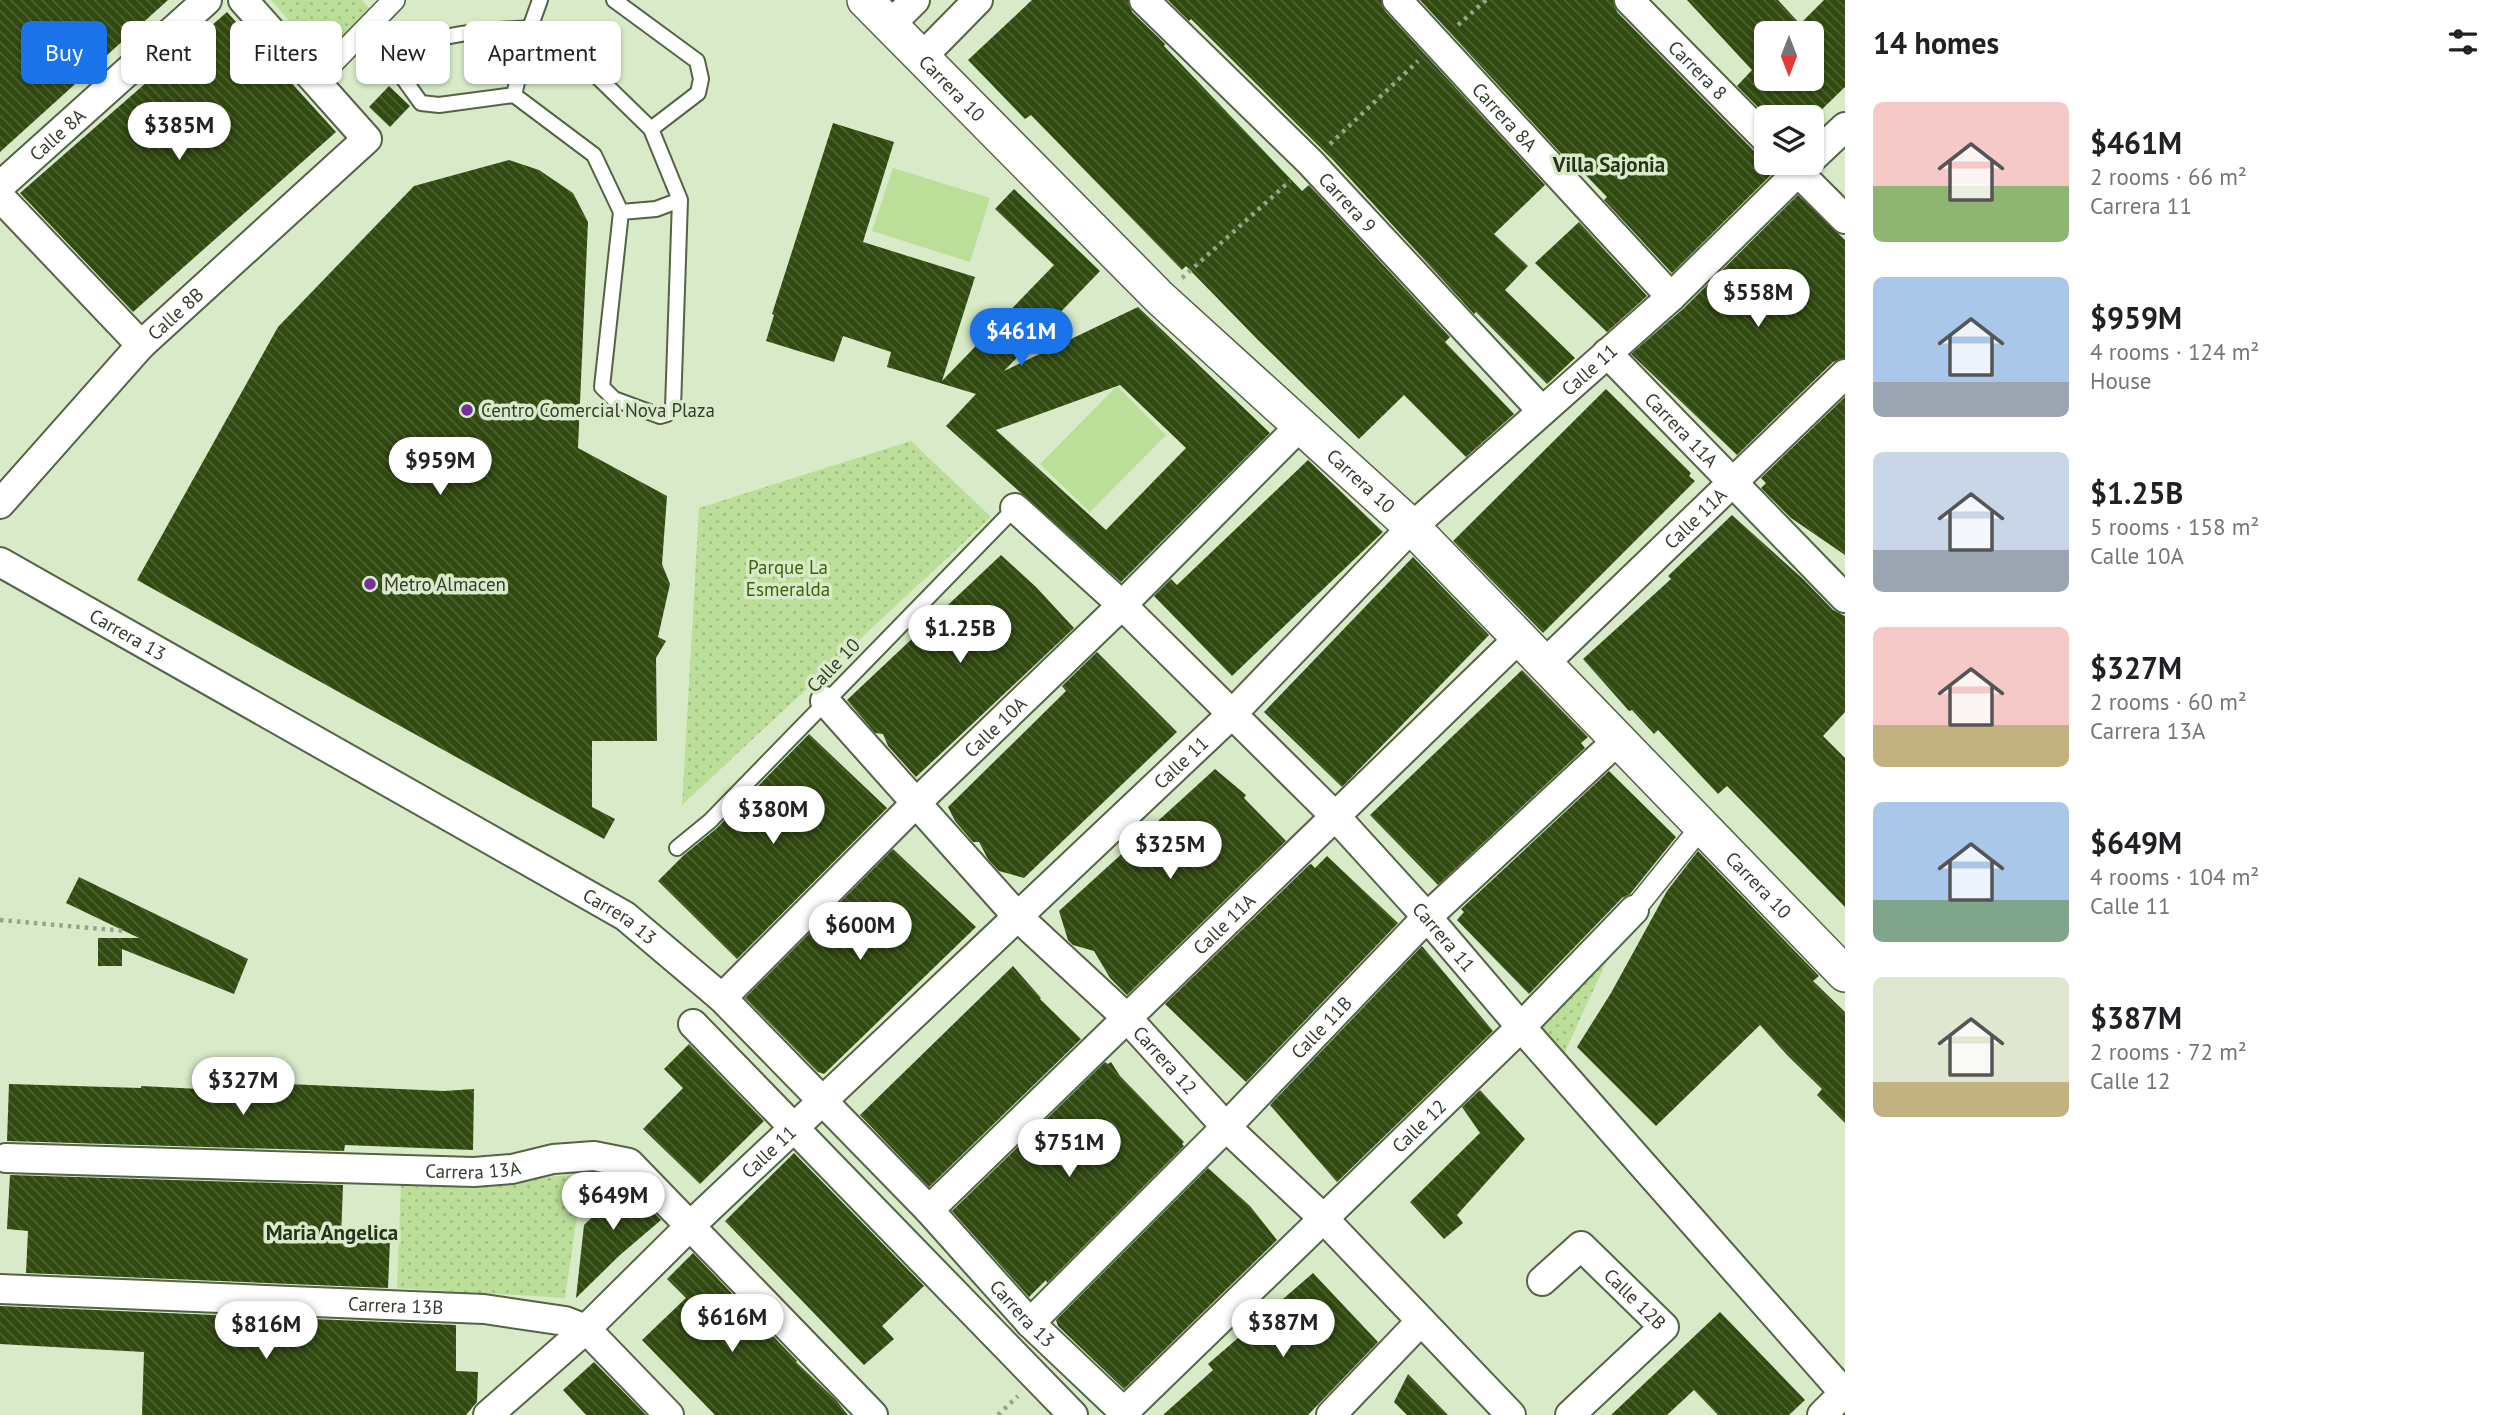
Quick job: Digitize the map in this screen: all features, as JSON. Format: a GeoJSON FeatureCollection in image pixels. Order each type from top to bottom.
{"type":"FeatureCollection","features":[{"type":"Feature","properties":{"kind":"street","name":"Calle 8A"},"geometry":{"type":"LineString","coordinates":[[0,186],[207,0]]}},
{"type":"Feature","properties":{"kind":"street"},"geometry":{"type":"LineString","coordinates":[[243,0],[261,21]]}},
{"type":"Feature","properties":{"kind":"street"},"geometry":{"type":"LineString","coordinates":[[342,53],[394,0]]}},
{"type":"Feature","properties":{"kind":"street","name":"Carrera 10"},"geometry":{"type":"LineString","coordinates":[[865,0],[1160,298],[1412,527],[1845,974]]}},
{"type":"Feature","properties":{"kind":"street"},"geometry":{"type":"LineString","coordinates":[[891,24],[915,0]]}},
{"type":"Feature","properties":{"kind":"street"},"geometry":{"type":"LineString","coordinates":[[922,57],[978,0]]}},
{"type":"Feature","properties":{"kind":"street","name":"Carrera 9"},"geometry":{"type":"LineString","coordinates":[[1144,0],[1310,162],[1542,411]]}},
{"type":"Feature","properties":{"kind":"street","name":"Carrera 8A"},"geometry":{"type":"LineString","coordinates":[[1397,0],[1671,297]]}},
{"type":"Feature","properties":{"kind":"street","name":"Carrera 8"},"geometry":{"type":"LineString","coordinates":[[1629,0],[1754,127]]}},
{"type":"Feature","properties":{"kind":"street","name":"Calle 8B"},"geometry":{"type":"LineString","coordinates":[[0,505],[141,345],[367,139],[317,84]]}},
{"type":"Feature","properties":{"kind":"street","name":"Calle 11"},"geometry":{"type":"LineString","coordinates":[[1824,145],[1845,127]]}},
{"type":"Feature","properties":{"kind":"street","name":"Calle 11"},"geometry":{"type":"LineString","coordinates":[[488,1415],[586,1329],[691,1225],[1232,714],[1412,527],[1671,297],[1790,175]]}},
{"type":"Feature","properties":{"kind":"street"},"geometry":{"type":"LineString","coordinates":[[1810,175],[1845,219]]}},
{"type":"Feature","properties":{"kind":"street"},"geometry":{"type":"LineString","coordinates":[[0,197],[141,345]]}},
{"type":"Feature","properties":{"kind":"street","name":"Carrera 11A"},"geometry":{"type":"LineString","coordinates":[[1607,353],[1845,598]]}},
{"type":"Feature","properties":{"kind":"street","name":"Calle 11A"},"geometry":{"type":"LineString","coordinates":[[1544,664],[1845,374]]}},
{"type":"Feature","properties":{"kind":"street","name":"Calle 10A"},"geometry":{"type":"LineString","coordinates":[[722,998],[915,804],[1122,606],[1300,426]]}},
{"type":"Feature","properties":{"kind":"street","name":"Carrera 11"},"geometry":{"type":"LineString","coordinates":[[1015,508],[1122,606],[1336,817],[1845,1393]]}},
{"type":"Feature","properties":{"kind":"street","name":"Carrera 13"},"geometry":{"type":"LineString","coordinates":[[0,562],[625,916],[722,998],[929,1210],[1030,1323],[1125,1414]]}},
{"type":"Feature","properties":{"kind":"street","name":"Calle 11A"},"geometry":{"type":"LineString","coordinates":[[929,1210],[1519,638]]}},
{"type":"Feature","properties":{"kind":"street","name":"Carrera 12"},"geometry":{"type":"LineString","coordinates":[[825,701],[1017,916],[1127,1018],[1226,1127],[1324,1219],[1511,1415]]}},
{"type":"Feature","properties":{"kind":"street","name":"Calle 11B"},"geometry":{"type":"LineString","coordinates":[[1030,1323],[1226,1127],[1427,917],[1618,740]]}},
{"type":"Feature","properties":{"kind":"street","name":"Calle 12"},"geometry":{"type":"LineString","coordinates":[[1125,1414],[1521,1027],[1634,910],[1702,827]]}},
{"type":"Feature","properties":{"kind":"street","name":"Carrera 13"},"geometry":{"type":"LineString","coordinates":[[693,1024],[1073,1415]]}},
{"type":"Feature","properties":{"kind":"street","name":"Carrera 13A"},"geometry":{"type":"LineString","coordinates":[[6,1158],[474,1172],[512,1169],[553,1159],[594,1156],[629,1163],[873,1415]]}},
{"type":"Feature","properties":{"kind":"street","name":"Calle 12B"},"geometry":{"type":"LineString","coordinates":[[1542,1281],[1581,1246],[1664,1327],[1570,1415]]}},
{"type":"Feature","properties":{"kind":"street","name":"Carrera 13B"},"geometry":{"type":"LineString","coordinates":[[0,1289],[484,1309],[565,1321],[586,1329],[669,1415]]}},
{"type":"Feature","properties":{"kind":"street"},"geometry":{"type":"LineString","coordinates":[[1331,1415],[1421,1321]]}},
{"type":"Feature","properties":{"kind":"street"},"geometry":{"type":"LineString","coordinates":[[1822,1415],[1845,1393]]}},
{"type":"Feature","properties":{"kind":"lane"},"geometry":{"type":"LineString","coordinates":[[532,21],[540,0]]}},
{"type":"Feature","properties":{"kind":"lane"},"geometry":{"type":"LineString","coordinates":[[614,0],[697,61],[701,79],[698,93],[651,129]]}},
{"type":"Feature","properties":{"kind":"lane"},"geometry":{"type":"LineString","coordinates":[[464,34],[424,41],[405,51],[398,71],[421,103],[439,105],[514,95],[594,155],[621,212],[602,387],[614,400],[660,416],[673,408],[680,200],[651,129],[605,84]]}},
{"type":"Feature","properties":{"kind":"lane"},"geometry":{"type":"LineString","coordinates":[[514,95],[517,84]]}},
{"type":"Feature","properties":{"kind":"lane"},"geometry":{"type":"LineString","coordinates":[[621,212],[656,208],[680,200]]}},
{"type":"Feature","properties":{"kind":"lane","name":"Calle 10"},"geometry":{"type":"LineString","coordinates":[[677,848],[710,821],[1015,508]]}},
{"type":"Feature","properties":{"kind":"path"},"geometry":{"type":"LineString","coordinates":[[0,920],[126,931]]}},
{"type":"Feature","properties":{"kind":"green space"},"geometry":{"type":"Polygon","coordinates":[[[271,0],[362,0],[375,15],[368,21],[356,21],[356,31],[342,42],[342,21],[289,21],[271,0]]]}},
{"type":"Feature","properties":{"kind":"green space"},"geometry":{"type":"Polygon","coordinates":[[[893,168],[990,198],[970,262],[872,231],[893,168]]]}},
{"type":"Feature","properties":{"kind":"green space"},"geometry":{"type":"Polygon","coordinates":[[[1117,386],[1166,435],[1090,512],[1040,464],[1117,386]]]}},
{"type":"Feature","properties":{"kind":"green space","name":"Parque La Esmeralda"},"geometry":{"type":"Polygon","coordinates":[[[911,441],[991,517],[682,805],[699,508],[911,441]]]}},
{"type":"Feature","properties":{"kind":"green space"},"geometry":{"type":"Polygon","coordinates":[[[1609,956],[1563,1056],[1534,1026],[1609,956]]]}},
{"type":"Feature","properties":{"kind":"green space"},"geometry":{"type":"Polygon","coordinates":[[[583,1175],[565,1298],[397,1288],[401,1183],[583,1175]]]}},
{"type":"Feature","properties":{"kind":"building"},"geometry":{"type":"Polygon","coordinates":[[[0,0],[168,0],[145,21],[121,21],[121,43],[107,55],[107,21],[21,21],[21,84],[75,84],[0,152],[0,0]]]}},
{"type":"Feature","properties":{"kind":"building"},"geometry":{"type":"Polygon","coordinates":[[[1032,0],[1128,0],[1132,12],[1302,191],[1309,185],[1450,337],[1445,342],[1514,414],[1466,457],[1404,395],[1359,439],[1186,266],[1182,270],[1031,115],[1025,119],[968,60],[1032,0]]]}},
{"type":"Feature","properties":{"kind":"building"},"geometry":{"type":"Polygon","coordinates":[[[1168,0],[1381,0],[1385,11],[1545,185],[1494,234],[1528,266],[1505,290],[1575,358],[1547,384],[1476,312],[1474,314],[1333,160],[1191,19],[1189,21],[1168,0]]]}},
{"type":"Feature","properties":{"kind":"building"},"geometry":{"type":"Polygon","coordinates":[[[1420,0],[1613,0],[1617,12],[1754,151],[1754,175],[1771,175],[1672,273],[1604,200],[1607,197],[1571,160],[1569,162],[1420,0]]]}},
{"type":"Feature","properties":{"kind":"building"},"geometry":{"type":"Polygon","coordinates":[[[1687,0],[1778,0],[1797,21],[1754,21],[1754,91],[1824,91],[1824,21],[1803,21],[1824,0],[1845,0],[1845,87],[1824,107],[1824,105],[1756,105],[1737,86],[1752,70],[1687,0]]]}},
{"type":"Feature","properties":{"kind":"building"},"geometry":{"type":"Polygon","coordinates":[[[227,12],[235,21],[230,21],[230,84],[292,84],[336,132],[133,312],[20,193],[145,84],[216,84],[216,22],[227,12]]]}},
{"type":"Feature","properties":{"kind":"building"},"geometry":{"type":"Polygon","coordinates":[[[389,86],[410,106],[390,127],[369,107],[389,86]]]}},
{"type":"Feature","properties":{"kind":"building"},"geometry":{"type":"Polygon","coordinates":[[[833,123],[894,142],[863,242],[975,277],[942,381],[1054,265],[995,209],[1014,189],[1100,271],[1004,371],[1138,307],[1270,433],[1121,582],[946,426],[976,394],[887,367],[891,352],[843,336],[834,362],[766,341],[774,315],[772,314],[833,123]],[[1120,385],[996,430],[1106,530],[1186,448],[1120,385]]]}},
{"type":"Feature","properties":{"kind":"building"},"geometry":{"type":"Polygon","coordinates":[[[509,160],[539,170],[573,193],[588,222],[578,448],[667,496],[662,564],[670,584],[658,637],[666,641],[656,658],[657,741],[592,741],[592,807],[615,819],[604,839],[137,580],[278,327],[414,186],[509,160]]]}},
{"type":"Feature","properties":{"kind":"building"},"geometry":{"type":"Polygon","coordinates":[[[1798,195],[1845,240],[1845,358],[1833,362],[1737,455],[1631,354],[1683,309],[1798,195]]]}},
{"type":"Feature","properties":{"kind":"building"},"geometry":{"type":"Polygon","coordinates":[[[1579,222],[1647,296],[1607,332],[1535,263],[1579,222]]]}},
{"type":"Feature","properties":{"kind":"building"},"geometry":{"type":"Polygon","coordinates":[[[1606,389],[1691,473],[1689,476],[1695,481],[1543,633],[1453,541],[1606,389]]]}},
{"type":"Feature","properties":{"kind":"building"},"geometry":{"type":"Polygon","coordinates":[[[1845,397],[1845,555],[1791,518],[1761,488],[1766,483],[1761,478],[1845,397]]]}},
{"type":"Feature","properties":{"kind":"building"},"geometry":{"type":"Polygon","coordinates":[[[1308,460],[1383,532],[1232,676],[1154,596],[1171,579],[1177,585],[1308,460]]]}},
{"type":"Feature","properties":{"kind":"building"},"geometry":{"type":"Polygon","coordinates":[[[1732,515],[1833,610],[1845,616],[1845,712],[1823,736],[1845,758],[1845,907],[1727,786],[1718,794],[1658,730],[1654,734],[1632,710],[1629,711],[1583,659],[1671,579],[1668,576],[1732,515]]]}},
{"type":"Feature","properties":{"kind":"building"},"geometry":{"type":"Polygon","coordinates":[[[1001,555],[1036,587],[1074,628],[916,777],[888,746],[883,734],[875,733],[847,700],[1001,555]]]}},
{"type":"Feature","properties":{"kind":"building"},"geometry":{"type":"Polygon","coordinates":[[[1413,557],[1489,635],[1342,787],[1264,712],[1413,557]]]}},
{"type":"Feature","properties":{"kind":"building"},"geometry":{"type":"Polygon","coordinates":[[[1097,652],[1177,732],[1024,878],[999,871],[988,859],[979,842],[973,842],[955,821],[948,807],[1066,691],[1062,686],[1097,652]]]}},
{"type":"Feature","properties":{"kind":"building"},"geometry":{"type":"Polygon","coordinates":[[[1522,670],[1588,737],[1581,743],[1585,748],[1438,885],[1370,815],[1522,670]]]}},
{"type":"Feature","properties":{"kind":"building"},"geometry":{"type":"Polygon","coordinates":[[[809,734],[887,808],[737,959],[658,881],[717,828],[809,734]]]}},
{"type":"Feature","properties":{"kind":"building"},"geometry":{"type":"Polygon","coordinates":[[[1215,769],[1246,795],[1244,798],[1286,841],[1127,995],[1110,978],[1094,951],[1073,945],[1068,940],[1059,911],[1215,769]]]}},
{"type":"Feature","properties":{"kind":"building"},"geometry":{"type":"Polygon","coordinates":[[[1609,771],[1676,837],[1630,894],[1622,898],[1529,994],[1457,920],[1464,912],[1461,909],[1609,771]]]}},
{"type":"Feature","properties":{"kind":"building"},"geometry":{"type":"Polygon","coordinates":[[[893,849],[976,927],[824,1074],[818,1072],[745,998],[893,849]]]}},
{"type":"Feature","properties":{"kind":"building"},"geometry":{"type":"Polygon","coordinates":[[[1698,851],[1819,976],[1813,981],[1845,1012],[1845,1123],[1817,1095],[1822,1089],[1760,1025],[1656,1126],[1577,1047],[1611,993],[1667,891],[1698,851]]]}},
{"type":"Feature","properties":{"kind":"building"},"geometry":{"type":"Polygon","coordinates":[[[1327,856],[1398,923],[1246,1082],[1165,1004],[1309,865],[1315,868],[1327,856]]]}},
{"type":"Feature","properties":{"kind":"building"},"geometry":{"type":"Polygon","coordinates":[[[79,877],[248,959],[234,994],[122,949],[122,966],[98,966],[98,938],[139,938],[66,903],[79,877]]]}},
{"type":"Feature","properties":{"kind":"building"},"geometry":{"type":"Polygon","coordinates":[[[1422,946],[1493,1031],[1337,1182],[1270,1105],[1422,946]]]}},
{"type":"Feature","properties":{"kind":"building"},"geometry":{"type":"Polygon","coordinates":[[[1013,966],[1040,999],[1081,1039],[929,1187],[860,1115],[1013,966]]]}},
{"type":"Feature","properties":{"kind":"building"},"geometry":{"type":"Polygon","coordinates":[[[689,1044],[764,1121],[700,1184],[643,1129],[683,1088],[664,1069],[689,1044]]]}},
{"type":"Feature","properties":{"kind":"building"},"geometry":{"type":"Polygon","coordinates":[[[1105,1062],[1111,1062],[1120,1076],[1184,1142],[1184,1146],[1047,1283],[1046,1280],[1029,1297],[952,1211],[1105,1062]]]}},
{"type":"Feature","properties":{"kind":"building"},"geometry":{"type":"Polygon","coordinates":[[[220,1081],[444,1091],[474,1089],[473,1150],[345,1145],[344,1151],[7,1141],[9,1084],[219,1090],[220,1081]]]}},
{"type":"Feature","properties":{"kind":"building"},"geometry":{"type":"Polygon","coordinates":[[[1480,1090],[1525,1139],[1457,1215],[1463,1223],[1444,1239],[1410,1202],[1480,1133],[1462,1107],[1480,1090]]]}},
{"type":"Feature","properties":{"kind":"building"},"geometry":{"type":"Polygon","coordinates":[[[794,1153],[924,1286],[882,1326],[894,1339],[864,1365],[725,1221],[794,1153]]]}},
{"type":"Feature","properties":{"kind":"building"},"geometry":{"type":"Polygon","coordinates":[[[1208,1168],[1250,1206],[1277,1240],[1124,1389],[1058,1326],[1056,1320],[1208,1168]]]}},
{"type":"Feature","properties":{"kind":"building"},"geometry":{"type":"Polygon","coordinates":[[[10,1175],[343,1185],[341,1238],[390,1240],[388,1288],[26,1273],[28,1231],[7,1229],[10,1175]]]}},
{"type":"Feature","properties":{"kind":"building"},"geometry":{"type":"Polygon","coordinates":[[[622,1180],[661,1220],[576,1298],[584,1225],[602,1208],[597,1201],[622,1180]]]}},
{"type":"Feature","properties":{"kind":"building"},"geometry":{"type":"Polygon","coordinates":[[[693,1253],[848,1415],[715,1415],[642,1340],[686,1298],[667,1279],[693,1253]]]}},
{"type":"Feature","properties":{"kind":"building"},"geometry":{"type":"Polygon","coordinates":[[[1313,1273],[1378,1342],[1308,1415],[1163,1415],[1213,1370],[1208,1364],[1313,1273]]]}},
{"type":"Feature","properties":{"kind":"building"},"geometry":{"type":"Polygon","coordinates":[[[0,1306],[456,1325],[456,1371],[478,1372],[477,1402],[466,1415],[142,1415],[144,1352],[0,1344],[0,1306]]]}},
{"type":"Feature","properties":{"kind":"building"},"geometry":{"type":"Polygon","coordinates":[[[1720,1312],[1805,1400],[1789,1415],[1718,1415],[1694,1390],[1667,1415],[1611,1415],[1720,1312]]]}},
{"type":"Feature","properties":{"kind":"building"},"geometry":{"type":"Polygon","coordinates":[[[594,1362],[646,1415],[586,1415],[563,1390],[594,1362]]]}},
{"type":"Feature","properties":{"kind":"building"},"geometry":{"type":"Polygon","coordinates":[[[1408,1374],[1448,1415],[1407,1415],[1394,1402],[1408,1374]]]}},
{"type":"Feature","properties":{"kind":"place","name":"Centro Comercial Nova Plaza"},"geometry":{"type":"Point","coordinates":[467,410]}},
{"type":"Feature","properties":{"kind":"place","name":"Metro Almacen"},"geometry":{"type":"Point","coordinates":[370,584]}},
{"type":"Feature","properties":{"kind":"district","name":"Villa Sajonia"},"geometry":{"type":"Point","coordinates":[1609,165]}},
{"type":"Feature","properties":{"kind":"district","name":"Maria Angelica"},"geometry":{"type":"Point","coordinates":[332,1233]}}]}
